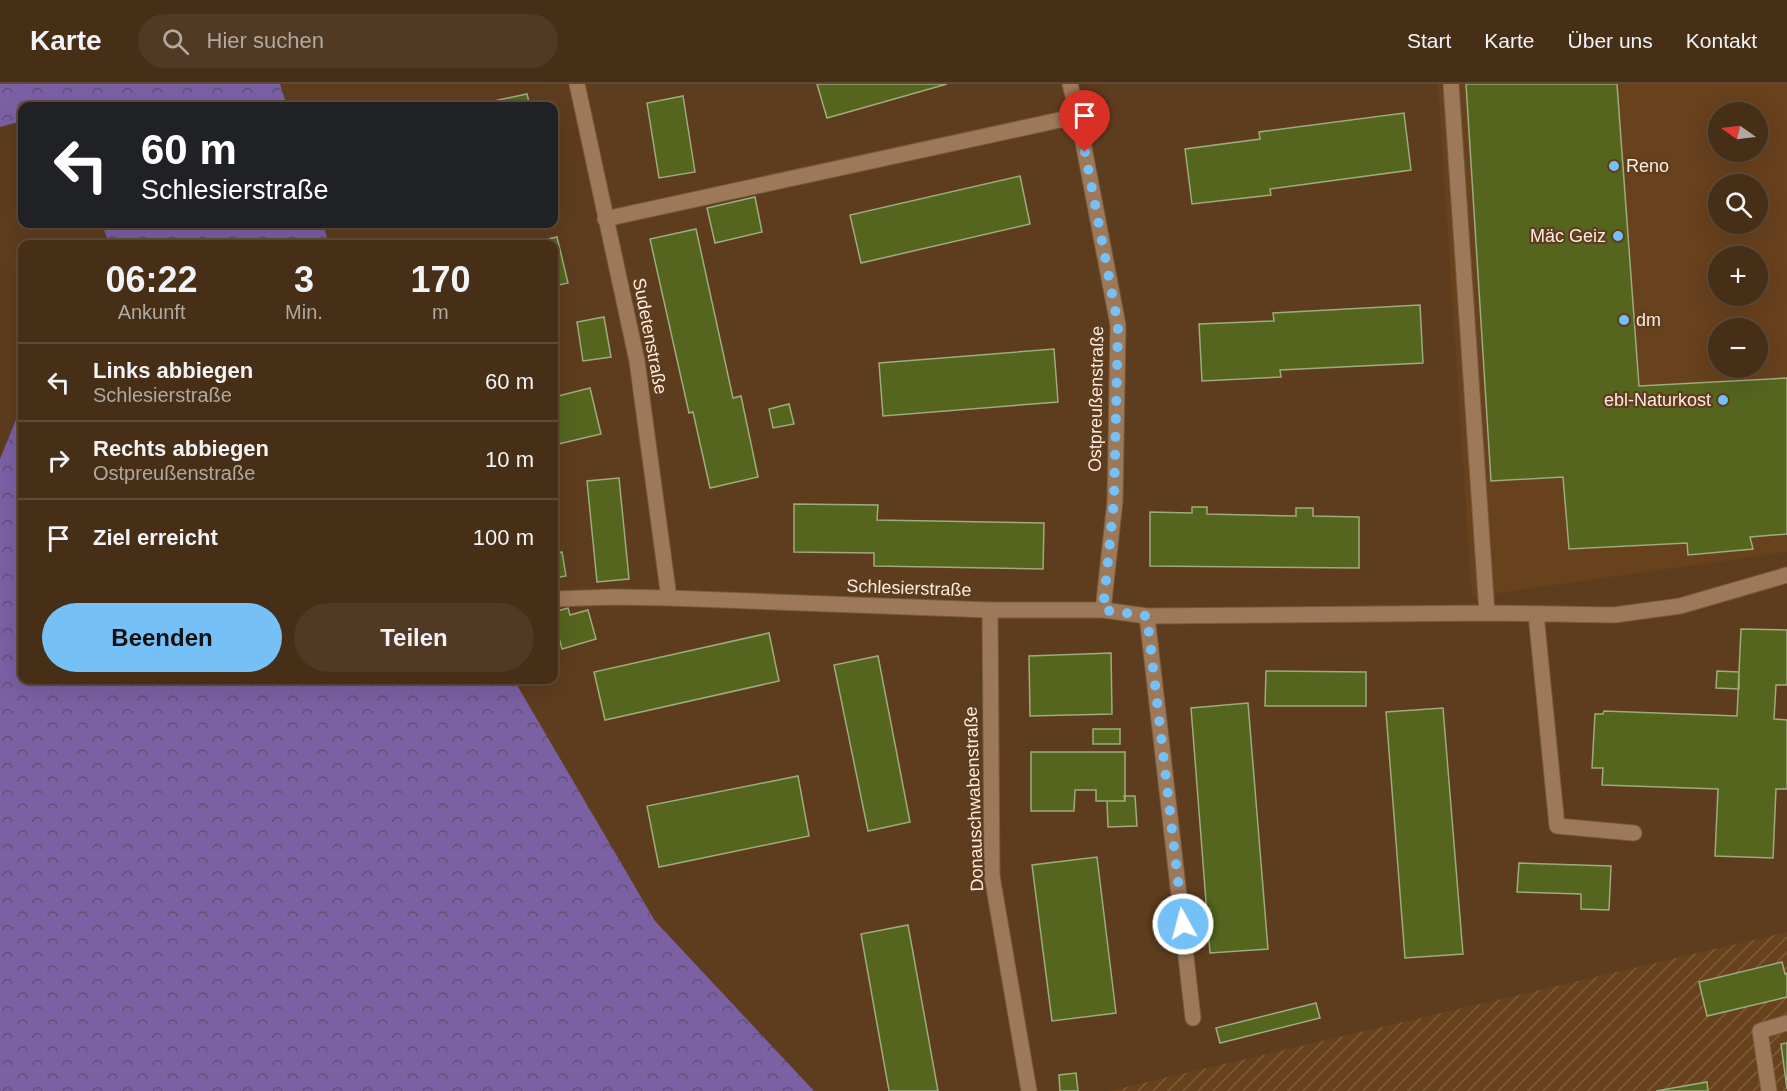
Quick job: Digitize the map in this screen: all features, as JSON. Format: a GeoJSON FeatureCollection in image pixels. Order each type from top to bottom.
{"type":"FeatureCollection","features":[{"type":"Feature","properties":{"kind":"street","name":"Sudetenstraße"},"geometry":{"type":"LineString","coordinates":[[577,84],[637,361],[669,598]]}},
{"type":"Feature","properties":{"kind":"street","name":"Ostpreußenstraße"},"geometry":{"type":"LineString","coordinates":[[1070,84],[1118,325],[1114,501],[1103,610]]}},
{"type":"Feature","properties":{"kind":"street"},"geometry":{"type":"LineString","coordinates":[[1451,84],[1487,613]]}},
{"type":"Feature","properties":{"kind":"street"},"geometry":{"type":"LineString","coordinates":[[605,219],[1078,116]]}},
{"type":"Feature","properties":{"kind":"street","name":"Schlesierstraße"},"geometry":{"type":"LineString","coordinates":[[558,599],[669,598],[990,610],[1103,610],[1147,616],[1487,613],[1614,615],[1680,606],[1787,575]]}},
{"type":"Feature","properties":{"kind":"street","name":"Donauschwabenstraße"},"geometry":{"type":"LineString","coordinates":[[990,610],[992,876],[1029,1091]]}},
{"type":"Feature","properties":{"kind":"street"},"geometry":{"type":"LineString","coordinates":[[1536,614],[1557,826],[1634,833]]}},
{"type":"Feature","properties":{"kind":"street"},"geometry":{"type":"LineString","coordinates":[[1147,616],[1194,1018]]}},
{"type":"Feature","properties":{"kind":"street"},"geometry":{"type":"LineString","coordinates":[[1769,1091],[1760,1030],[1787,1023]]}},
{"type":"Feature","properties":{"kind":"shaded area"},"geometry":{"type":"Polygon","coordinates":[[[1438,84],[1787,84],[1787,552],[1472,597],[1438,84]]]}},
{"type":"Feature","properties":{"kind":"shaded area"},"geometry":{"type":"Polygon","coordinates":[[[1787,932],[1787,1091],[1109,1091],[1787,932]]]}},
{"type":"Feature","properties":{"kind":"green space"},"geometry":{"type":"Polygon","coordinates":[[[0,84],[280,84],[286,102],[18,102],[18,122],[0,127],[0,84]]]}},
{"type":"Feature","properties":{"kind":"green space"},"geometry":{"type":"Polygon","coordinates":[[[103,228],[324,228],[328,240],[108,240],[103,228]]]}},
{"type":"Feature","properties":{"kind":"green space"},"geometry":{"type":"Polygon","coordinates":[[[18,415],[18,684],[516,684],[655,921],[814,1091],[0,1091],[0,459],[18,415]]]}},
{"type":"Feature","properties":{"kind":"building"},"geometry":{"type":"Polygon","coordinates":[[[817,84],[947,84],[827,118],[817,84]]]}},
{"type":"Feature","properties":{"kind":"building"},"geometry":{"type":"Polygon","coordinates":[[[1466,84],[1617,84],[1639,386],[1787,378],[1787,534],[1750,537],[1753,549],[1688,555],[1687,543],[1569,549],[1563,477],[1491,481],[1466,84]]]}},
{"type":"Feature","properties":{"kind":"building"},"geometry":{"type":"Polygon","coordinates":[[[527,94],[529,102],[489,102],[527,94]]]}},
{"type":"Feature","properties":{"kind":"building"},"geometry":{"type":"Polygon","coordinates":[[[683,96],[695,172],[659,178],[647,103],[683,96]]]}},
{"type":"Feature","properties":{"kind":"building"},"geometry":{"type":"Polygon","coordinates":[[[1404,113],[1411,170],[1270,189],[1271,195],[1192,204],[1185,149],[1260,139],[1259,132],[1404,113]]]}},
{"type":"Feature","properties":{"kind":"building"},"geometry":{"type":"Polygon","coordinates":[[[1020,176],[1030,224],[861,263],[850,215],[1020,176]]]}},
{"type":"Feature","properties":{"kind":"building"},"geometry":{"type":"Polygon","coordinates":[[[755,197],[762,232],[715,243],[707,208],[755,197]]]}},
{"type":"Feature","properties":{"kind":"building"},"geometry":{"type":"Polygon","coordinates":[[[696,229],[733,398],[741,396],[758,477],[710,488],[693,412],[689,413],[650,239],[696,229]]]}},
{"type":"Feature","properties":{"kind":"building"},"geometry":{"type":"Polygon","coordinates":[[[558,241],[568,283],[558,285],[558,241]]]}},
{"type":"Feature","properties":{"kind":"building"},"geometry":{"type":"Polygon","coordinates":[[[1420,305],[1423,363],[1280,370],[1281,377],[1202,381],[1199,324],[1274,321],[1273,313],[1420,305]]]}},
{"type":"Feature","properties":{"kind":"building"},"geometry":{"type":"Polygon","coordinates":[[[604,317],[611,357],[583,361],[577,322],[604,317]]]}},
{"type":"Feature","properties":{"kind":"building"},"geometry":{"type":"Polygon","coordinates":[[[1054,349],[1058,402],[883,416],[879,363],[1054,349]]]}},
{"type":"Feature","properties":{"kind":"building"},"geometry":{"type":"Polygon","coordinates":[[[590,388],[601,434],[558,444],[558,396],[590,388]]]}},
{"type":"Feature","properties":{"kind":"building"},"geometry":{"type":"Polygon","coordinates":[[[789,404],[794,424],[773,428],[769,409],[789,404]]]}},
{"type":"Feature","properties":{"kind":"building"},"geometry":{"type":"Polygon","coordinates":[[[619,478],[629,579],[597,582],[587,481],[619,478]]]}},
{"type":"Feature","properties":{"kind":"building"},"geometry":{"type":"Polygon","coordinates":[[[794,504],[878,505],[877,520],[1044,523],[1043,569],[874,566],[874,553],[794,552],[794,504]]]}},
{"type":"Feature","properties":{"kind":"building"},"geometry":{"type":"Polygon","coordinates":[[[1192,507],[1207,507],[1207,514],[1296,516],[1296,508],[1313,508],[1313,516],[1359,517],[1359,568],[1150,566],[1150,512],[1192,513],[1192,507]]]}},
{"type":"Feature","properties":{"kind":"building"},"geometry":{"type":"Polygon","coordinates":[[[562,552],[566,576],[558,577],[558,553],[562,552]]]}},
{"type":"Feature","properties":{"kind":"building"},"geometry":{"type":"Polygon","coordinates":[[[568,608],[570,615],[588,610],[596,639],[562,649],[558,634],[558,611],[568,608]]]}},
{"type":"Feature","properties":{"kind":"building"},"geometry":{"type":"Polygon","coordinates":[[[1741,629],[1787,630],[1787,685],[1776,685],[1774,719],[1787,720],[1787,789],[1776,789],[1773,858],[1715,856],[1718,789],[1602,785],[1603,768],[1592,768],[1595,714],[1603,714],[1604,711],[1737,716],[1741,629]]]}},
{"type":"Feature","properties":{"kind":"building"},"geometry":{"type":"Polygon","coordinates":[[[769,633],[779,681],[605,720],[594,672],[769,633]]]}},
{"type":"Feature","properties":{"kind":"building"},"geometry":{"type":"Polygon","coordinates":[[[1111,653],[1112,714],[1030,716],[1029,656],[1111,653]]]}},
{"type":"Feature","properties":{"kind":"building"},"geometry":{"type":"Polygon","coordinates":[[[878,656],[910,822],[868,831],[834,665],[878,656]]]}},
{"type":"Feature","properties":{"kind":"building"},"geometry":{"type":"Polygon","coordinates":[[[1266,671],[1366,672],[1366,706],[1265,706],[1266,671]]]}},
{"type":"Feature","properties":{"kind":"building"},"geometry":{"type":"Polygon","coordinates":[[[1717,671],[1739,672],[1739,689],[1716,688],[1717,671]]]}},
{"type":"Feature","properties":{"kind":"building"},"geometry":{"type":"Polygon","coordinates":[[[1248,703],[1268,949],[1210,953],[1191,708],[1248,703]]]}},
{"type":"Feature","properties":{"kind":"building"},"geometry":{"type":"Polygon","coordinates":[[[1443,708],[1463,954],[1405,958],[1386,712],[1443,708]]]}},
{"type":"Feature","properties":{"kind":"building"},"geometry":{"type":"Polygon","coordinates":[[[1093,729],[1120,729],[1120,744],[1093,744],[1093,729]]]}},
{"type":"Feature","properties":{"kind":"building"},"geometry":{"type":"Polygon","coordinates":[[[1031,752],[1125,752],[1125,801],[1096,801],[1096,790],[1075,790],[1074,811],[1031,811],[1031,752]]]}},
{"type":"Feature","properties":{"kind":"building"},"geometry":{"type":"Polygon","coordinates":[[[798,776],[809,836],[659,867],[647,806],[798,776]]]}},
{"type":"Feature","properties":{"kind":"building"},"geometry":{"type":"Polygon","coordinates":[[[1124,796],[1135,796],[1137,826],[1108,827],[1107,801],[1125,801],[1124,796]]]}},
{"type":"Feature","properties":{"kind":"building"},"geometry":{"type":"Polygon","coordinates":[[[1097,857],[1116,1013],[1052,1021],[1032,865],[1097,857]]]}},
{"type":"Feature","properties":{"kind":"building"},"geometry":{"type":"Polygon","coordinates":[[[1519,863],[1611,866],[1609,910],[1581,909],[1581,894],[1517,892],[1519,863]]]}},
{"type":"Feature","properties":{"kind":"building"},"geometry":{"type":"Polygon","coordinates":[[[908,925],[938,1091],[889,1091],[861,934],[908,925]]]}},
{"type":"Feature","properties":{"kind":"building"},"geometry":{"type":"Polygon","coordinates":[[[1782,962],[1785,974],[1787,973],[1787,997],[1707,1016],[1699,982],[1782,962]]]}},
{"type":"Feature","properties":{"kind":"building"},"geometry":{"type":"Polygon","coordinates":[[[1316,1003],[1320,1018],[1220,1043],[1216,1028],[1316,1003]]]}},
{"type":"Feature","properties":{"kind":"building"},"geometry":{"type":"Polygon","coordinates":[[[1787,1043],[1787,1089],[1781,1044],[1787,1043]]]}},
{"type":"Feature","properties":{"kind":"building"},"geometry":{"type":"Polygon","coordinates":[[[1076,1073],[1078,1091],[1060,1091],[1059,1075],[1076,1073]]]}},
{"type":"Feature","properties":{"kind":"building"},"geometry":{"type":"Polygon","coordinates":[[[1707,1082],[1708,1091],[1656,1091],[1707,1082]]]}},
{"type":"Feature","properties":{"kind":"place","name":"Reno"},"geometry":{"type":"Point","coordinates":[1614,166]}},
{"type":"Feature","properties":{"kind":"place","name":"Mäc Geiz"},"geometry":{"type":"Point","coordinates":[1618,236]}},
{"type":"Feature","properties":{"kind":"place","name":"dm"},"geometry":{"type":"Point","coordinates":[1624,320]}},
{"type":"Feature","properties":{"kind":"place","name":"ebl-Naturkost"},"geometry":{"type":"Point","coordinates":[1723,400]}},
{"type":"Feature","properties":{"kind":"route"},"geometry":{"type":"LineString","coordinates":[[1085,152],[1118,325],[1114,501],[1103,610],[1147,616],[1183,924]]}}]}
